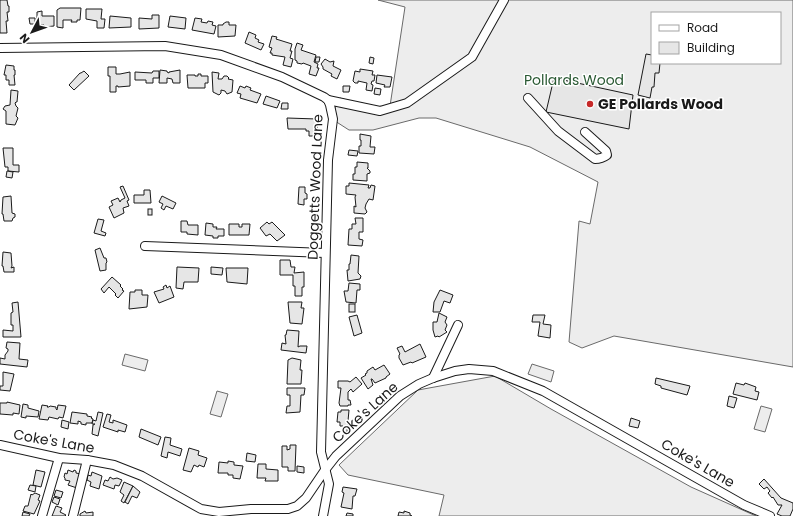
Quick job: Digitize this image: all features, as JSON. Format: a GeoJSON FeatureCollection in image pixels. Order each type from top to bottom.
{"type":"FeatureCollection","features":[{"type":"Feature","properties":{"kind":"street"},"geometry":{"type":"LineString","coordinates":[[328,100],[380,111],[407,103],[472,57],[504,0]]}},
{"type":"Feature","properties":{"kind":"street","name":"Doggetts Wood Lane"},"geometry":{"type":"LineString","coordinates":[[0,48],[165,46],[221,55],[282,76],[328,100],[333,119],[328,160],[321,452],[324,470],[329,484],[323,516]]}},
{"type":"Feature","properties":{"kind":"street"},"geometry":{"type":"LineString","coordinates":[[528,98],[558,132],[595,159],[604,157],[606,151],[585,132]]}},
{"type":"Feature","properties":{"kind":"street"},"geometry":{"type":"LineString","coordinates":[[145,246],[325,253]]}},
{"type":"Feature","properties":{"kind":"street"},"geometry":{"type":"LineString","coordinates":[[433,378],[458,325]]}},
{"type":"Feature","properties":{"kind":"street","name":"Coke's Lane"},"geometry":{"type":"LineString","coordinates":[[0,445],[59,458],[87,460],[114,465],[142,476],[201,509],[219,512],[288,508],[297,506],[306,498],[324,470],[336,456],[400,396],[418,384],[455,371],[469,369],[493,370],[550,394],[744,505],[770,516]]}},
{"type":"Feature","properties":{"kind":"street"},"geometry":{"type":"LineString","coordinates":[[42,516],[59,458]]}},
{"type":"Feature","properties":{"kind":"street"},"geometry":{"type":"LineString","coordinates":[[73,516],[87,460]]}},
{"type":"Feature","properties":{"kind":"shaded area","name":"Pollards Wood"},"geometry":{"type":"Polygon","coordinates":[[[378,0],[793,0],[793,367],[614,336],[582,348],[569,342],[579,221],[590,224],[598,182],[530,147],[436,118],[419,118],[373,130],[349,130],[335,121],[335,107],[340,98],[369,107],[390,106],[405,7],[378,0]]]}},
{"type":"Feature","properties":{"kind":"shaded area"},"geometry":{"type":"Polygon","coordinates":[[[125,354],[148,360],[145,371],[122,365],[125,354]]]}},
{"type":"Feature","properties":{"kind":"shaded area"},"geometry":{"type":"Polygon","coordinates":[[[532,364],[554,371],[551,382],[528,374],[532,364]]]}},
{"type":"Feature","properties":{"kind":"shaded area"},"geometry":{"type":"Polygon","coordinates":[[[495,376],[691,487],[756,516],[439,516],[444,495],[348,475],[339,465],[418,390],[495,376]]]}},
{"type":"Feature","properties":{"kind":"shaded area"},"geometry":{"type":"Polygon","coordinates":[[[217,391],[228,394],[221,417],[210,414],[217,391]]]}},
{"type":"Feature","properties":{"kind":"shaded area"},"geometry":{"type":"Polygon","coordinates":[[[761,406],[772,409],[765,432],[754,429],[761,406]]]}},
{"type":"Feature","properties":{"kind":"building"},"geometry":{"type":"Polygon","coordinates":[[[0,0],[7,0],[9,6],[9,12],[7,12],[8,21],[6,21],[7,33],[0,33],[0,0]]]}},
{"type":"Feature","properties":{"kind":"building"},"geometry":{"type":"Polygon","coordinates":[[[60,8],[81,8],[80,20],[77,20],[77,22],[71,22],[72,20],[63,20],[63,28],[57,27],[57,10],[60,8]]]}},
{"type":"Feature","properties":{"kind":"building"},"geometry":{"type":"Polygon","coordinates":[[[86,9],[102,9],[101,19],[105,19],[104,28],[97,28],[97,21],[86,19],[86,9]]]}},
{"type":"Feature","properties":{"kind":"building"},"geometry":{"type":"Polygon","coordinates":[[[42,11],[42,16],[54,16],[54,26],[44,27],[44,25],[41,25],[41,27],[37,27],[37,12],[42,11]]]}},
{"type":"Feature","properties":{"kind":"building"},"geometry":{"type":"Polygon","coordinates":[[[152,15],[159,15],[159,28],[139,29],[139,18],[152,19],[152,15]]]}},
{"type":"Feature","properties":{"kind":"building"},"geometry":{"type":"Polygon","coordinates":[[[110,16],[131,18],[131,27],[109,28],[110,16]]]}},
{"type":"Feature","properties":{"kind":"building"},"geometry":{"type":"Polygon","coordinates":[[[170,16],[186,18],[185,29],[168,27],[170,16]]]}},
{"type":"Feature","properties":{"kind":"building"},"geometry":{"type":"Polygon","coordinates":[[[29,18],[35,18],[35,24],[30,24],[29,18]]]}},
{"type":"Feature","properties":{"kind":"building"},"geometry":{"type":"Polygon","coordinates":[[[195,18],[202,19],[201,22],[213,22],[212,25],[216,26],[214,34],[192,30],[195,18]]]}},
{"type":"Feature","properties":{"kind":"building"},"geometry":{"type":"Polygon","coordinates":[[[226,22],[229,22],[229,25],[236,25],[235,36],[218,37],[218,25],[223,25],[226,22]]]}},
{"type":"Feature","properties":{"kind":"building"},"geometry":{"type":"Polygon","coordinates":[[[249,32],[256,35],[255,38],[259,40],[258,42],[264,44],[261,50],[245,43],[249,32]]]}},
{"type":"Feature","properties":{"kind":"building"},"geometry":{"type":"Polygon","coordinates":[[[272,36],[277,37],[276,39],[292,44],[290,51],[292,51],[290,58],[293,59],[291,67],[283,65],[285,57],[272,55],[272,53],[270,53],[272,48],[269,47],[272,36]]]}},
{"type":"Feature","properties":{"kind":"building"},"geometry":{"type":"Polygon","coordinates":[[[297,43],[303,45],[301,50],[316,55],[314,62],[318,64],[317,68],[319,68],[316,76],[309,74],[311,66],[303,63],[297,63],[295,60],[295,49],[297,43]]]}},
{"type":"Feature","properties":{"kind":"building"},"geometry":{"type":"Polygon","coordinates":[[[646,54],[651,55],[651,64],[660,64],[659,73],[655,73],[654,87],[652,87],[650,98],[638,95],[646,54]]]}},
{"type":"Feature","properties":{"kind":"building"},"geometry":{"type":"Polygon","coordinates":[[[316,57],[320,57],[319,62],[315,62],[316,57]]]}},
{"type":"Feature","properties":{"kind":"building"},"geometry":{"type":"Polygon","coordinates":[[[370,57],[374,58],[373,64],[369,63],[370,57]]]}},
{"type":"Feature","properties":{"kind":"building"},"geometry":{"type":"Polygon","coordinates":[[[325,59],[330,62],[334,61],[333,66],[341,70],[337,79],[323,69],[321,64],[325,59]]]}},
{"type":"Feature","properties":{"kind":"building"},"geometry":{"type":"Polygon","coordinates":[[[6,65],[14,66],[15,85],[9,85],[9,80],[6,80],[6,75],[4,75],[6,65]]]}},
{"type":"Feature","properties":{"kind":"building"},"geometry":{"type":"Polygon","coordinates":[[[108,67],[116,67],[116,74],[130,72],[130,86],[116,86],[116,92],[110,92],[110,76],[108,76],[108,67]]]}},
{"type":"Feature","properties":{"kind":"building"},"geometry":{"type":"Polygon","coordinates":[[[360,69],[373,71],[372,75],[375,75],[374,81],[372,81],[371,84],[373,85],[372,91],[366,90],[367,83],[358,81],[358,83],[355,83],[353,81],[355,71],[360,72],[360,69]]]}},
{"type":"Feature","properties":{"kind":"building"},"geometry":{"type":"Polygon","coordinates":[[[160,70],[167,71],[169,73],[180,70],[180,83],[173,83],[172,79],[167,78],[167,83],[159,83],[160,70]]]}},
{"type":"Feature","properties":{"kind":"building"},"geometry":{"type":"Polygon","coordinates":[[[84,71],[89,76],[74,90],[69,85],[80,73],[84,71]]]}},
{"type":"Feature","properties":{"kind":"building"},"geometry":{"type":"Polygon","coordinates":[[[153,71],[159,71],[159,78],[153,78],[153,83],[146,83],[146,80],[135,80],[135,72],[152,73],[153,71]]]}},
{"type":"Feature","properties":{"kind":"building"},"geometry":{"type":"Polygon","coordinates":[[[212,72],[219,73],[218,79],[222,79],[224,76],[227,76],[229,78],[228,79],[233,80],[232,92],[227,94],[225,91],[221,90],[219,95],[213,92],[212,72]]]}},
{"type":"Feature","properties":{"kind":"building"},"geometry":{"type":"Polygon","coordinates":[[[198,74],[201,74],[201,76],[208,76],[208,83],[205,83],[205,88],[188,88],[187,75],[198,76],[198,74]]]}},
{"type":"Feature","properties":{"kind":"building"},"geometry":{"type":"Polygon","coordinates":[[[377,75],[392,77],[390,87],[384,87],[385,85],[376,83],[377,75]]]}},
{"type":"Feature","properties":{"kind":"building","name":"GE Pollards Wood"},"geometry":{"type":"Polygon","coordinates":[[[554,78],[633,95],[629,129],[546,112],[554,78]]]}},
{"type":"Feature","properties":{"kind":"building"},"geometry":{"type":"Polygon","coordinates":[[[240,86],[245,88],[246,86],[251,88],[250,90],[261,94],[257,103],[240,98],[241,94],[237,93],[240,86]]]}},
{"type":"Feature","properties":{"kind":"building"},"geometry":{"type":"Polygon","coordinates":[[[343,86],[350,86],[349,92],[343,92],[343,86]]]}},
{"type":"Feature","properties":{"kind":"building"},"geometry":{"type":"Polygon","coordinates":[[[375,88],[381,89],[380,95],[374,94],[375,88]]]}},
{"type":"Feature","properties":{"kind":"building"},"geometry":{"type":"Polygon","coordinates":[[[11,90],[18,91],[17,102],[15,103],[18,108],[16,116],[18,118],[15,125],[6,124],[6,111],[3,109],[5,106],[10,105],[11,90]]]}},
{"type":"Feature","properties":{"kind":"building"},"geometry":{"type":"Polygon","coordinates":[[[266,96],[280,101],[277,108],[263,104],[266,96]]]}},
{"type":"Feature","properties":{"kind":"building"},"geometry":{"type":"Polygon","coordinates":[[[282,103],[288,103],[288,109],[281,109],[282,103]]]}},
{"type":"Feature","properties":{"kind":"building"},"geometry":{"type":"Polygon","coordinates":[[[287,118],[317,119],[317,132],[314,131],[314,136],[309,136],[309,131],[306,131],[306,129],[288,129],[287,118]]]}},
{"type":"Feature","properties":{"kind":"building"},"geometry":{"type":"Polygon","coordinates":[[[360,134],[371,136],[370,147],[375,147],[374,154],[359,153],[359,146],[361,146],[360,134]]]}},
{"type":"Feature","properties":{"kind":"building"},"geometry":{"type":"Polygon","coordinates":[[[3,148],[13,148],[13,165],[19,165],[19,172],[8,171],[8,167],[5,167],[3,148]]]}},
{"type":"Feature","properties":{"kind":"building"},"geometry":{"type":"Polygon","coordinates":[[[349,150],[358,151],[357,156],[348,155],[349,150]]]}},
{"type":"Feature","properties":{"kind":"building"},"geometry":{"type":"Polygon","coordinates":[[[357,162],[368,163],[367,168],[370,173],[367,174],[367,181],[353,180],[353,174],[355,174],[357,162]]]}},
{"type":"Feature","properties":{"kind":"building"},"geometry":{"type":"Polygon","coordinates":[[[7,171],[13,172],[12,178],[6,177],[7,171]]]}},
{"type":"Feature","properties":{"kind":"building"},"geometry":{"type":"Polygon","coordinates":[[[349,183],[369,185],[368,188],[370,188],[371,185],[375,186],[373,200],[369,199],[366,204],[365,208],[367,212],[365,214],[354,213],[354,206],[356,207],[356,195],[346,194],[346,186],[349,186],[349,183]]]}},
{"type":"Feature","properties":{"kind":"building"},"geometry":{"type":"Polygon","coordinates":[[[123,186],[129,200],[127,201],[129,206],[123,208],[124,213],[114,218],[109,207],[113,205],[111,201],[118,198],[120,202],[125,198],[120,187],[123,186]]]}},
{"type":"Feature","properties":{"kind":"building"},"geometry":{"type":"Polygon","coordinates":[[[299,187],[305,187],[305,193],[307,194],[307,199],[304,199],[304,205],[298,204],[299,187]]]}},
{"type":"Feature","properties":{"kind":"building"},"geometry":{"type":"Polygon","coordinates":[[[144,190],[150,190],[151,203],[134,203],[134,195],[144,195],[144,190]]]}},
{"type":"Feature","properties":{"kind":"building"},"geometry":{"type":"Polygon","coordinates":[[[11,196],[12,213],[15,214],[15,217],[12,221],[4,221],[2,214],[3,197],[11,196]]]}},
{"type":"Feature","properties":{"kind":"building"},"geometry":{"type":"Polygon","coordinates":[[[162,196],[176,203],[173,209],[166,206],[164,210],[161,208],[163,204],[159,202],[162,196]]]}},
{"type":"Feature","properties":{"kind":"building"},"geometry":{"type":"Polygon","coordinates":[[[148,209],[152,209],[152,215],[148,215],[148,209]]]}},
{"type":"Feature","properties":{"kind":"building"},"geometry":{"type":"Polygon","coordinates":[[[355,218],[363,218],[363,232],[359,232],[359,239],[363,240],[362,246],[348,245],[349,229],[352,229],[352,224],[356,224],[355,218]]]}},
{"type":"Feature","properties":{"kind":"building"},"geometry":{"type":"Polygon","coordinates":[[[98,219],[104,220],[101,231],[106,233],[105,236],[94,233],[98,219]]]}},
{"type":"Feature","properties":{"kind":"building"},"geometry":{"type":"Polygon","coordinates":[[[181,221],[187,221],[188,225],[198,225],[198,235],[181,232],[181,221]]]}},
{"type":"Feature","properties":{"kind":"building"},"geometry":{"type":"Polygon","coordinates":[[[267,222],[269,224],[272,222],[285,235],[277,241],[270,234],[266,236],[260,228],[267,222]]]}},
{"type":"Feature","properties":{"kind":"building"},"geometry":{"type":"Polygon","coordinates":[[[206,223],[213,224],[213,227],[217,227],[216,229],[224,229],[224,236],[213,238],[213,236],[205,235],[206,223]]]}},
{"type":"Feature","properties":{"kind":"building"},"geometry":{"type":"Polygon","coordinates":[[[229,224],[239,224],[239,227],[242,227],[242,224],[250,224],[249,235],[229,235],[229,224]]]}},
{"type":"Feature","properties":{"kind":"building"},"geometry":{"type":"Polygon","coordinates":[[[100,248],[107,262],[106,270],[100,271],[95,250],[100,248]]]}},
{"type":"Feature","properties":{"kind":"building"},"geometry":{"type":"Polygon","coordinates":[[[3,252],[11,253],[11,268],[14,267],[14,272],[4,272],[2,266],[3,252]]]}},
{"type":"Feature","properties":{"kind":"building"},"geometry":{"type":"Polygon","coordinates":[[[351,255],[359,256],[358,273],[361,276],[360,279],[348,281],[347,270],[349,270],[351,255]]]}},
{"type":"Feature","properties":{"kind":"building"},"geometry":{"type":"Polygon","coordinates":[[[280,260],[290,260],[291,267],[295,267],[294,273],[304,272],[304,287],[302,287],[302,296],[295,296],[293,275],[280,275],[280,260]]]}},
{"type":"Feature","properties":{"kind":"building"},"geometry":{"type":"Polygon","coordinates":[[[177,267],[199,268],[198,282],[184,282],[183,289],[176,288],[177,267]]]}},
{"type":"Feature","properties":{"kind":"building"},"geometry":{"type":"Polygon","coordinates":[[[211,267],[223,268],[222,275],[211,274],[211,267]]]}},
{"type":"Feature","properties":{"kind":"building"},"geometry":{"type":"Polygon","coordinates":[[[226,268],[248,268],[247,284],[227,282],[226,268]]]}},
{"type":"Feature","properties":{"kind":"building"},"geometry":{"type":"Polygon","coordinates":[[[112,277],[121,285],[122,290],[124,291],[118,298],[109,287],[104,293],[101,289],[112,277]]]}},
{"type":"Feature","properties":{"kind":"building"},"geometry":{"type":"Polygon","coordinates":[[[349,283],[360,284],[360,290],[357,290],[356,303],[346,302],[344,291],[348,291],[349,283]]]}},
{"type":"Feature","properties":{"kind":"building"},"geometry":{"type":"Polygon","coordinates":[[[166,285],[167,288],[170,286],[174,297],[159,303],[154,292],[164,289],[163,287],[166,285]]]}},
{"type":"Feature","properties":{"kind":"building"},"geometry":{"type":"Polygon","coordinates":[[[135,290],[142,290],[142,295],[148,295],[147,307],[129,309],[130,292],[135,292],[135,290]]]}},
{"type":"Feature","properties":{"kind":"building"},"geometry":{"type":"Polygon","coordinates":[[[440,290],[453,295],[450,303],[444,301],[440,312],[433,312],[434,302],[440,290]]]}},
{"type":"Feature","properties":{"kind":"building"},"geometry":{"type":"Polygon","coordinates":[[[18,302],[21,337],[3,337],[3,330],[13,331],[13,325],[11,325],[11,313],[13,312],[12,303],[18,302]]]}},
{"type":"Feature","properties":{"kind":"building"},"geometry":{"type":"Polygon","coordinates":[[[288,302],[302,302],[301,308],[304,308],[302,324],[290,323],[288,302]]]}},
{"type":"Feature","properties":{"kind":"building"},"geometry":{"type":"Polygon","coordinates":[[[349,304],[355,304],[355,312],[349,312],[349,304]]]}},
{"type":"Feature","properties":{"kind":"building"},"geometry":{"type":"Polygon","coordinates":[[[439,313],[447,317],[445,322],[447,325],[445,330],[447,332],[439,337],[435,337],[433,322],[437,322],[439,313]]]}},
{"type":"Feature","properties":{"kind":"building"},"geometry":{"type":"Polygon","coordinates":[[[357,315],[362,333],[354,336],[349,317],[357,315]]]}},
{"type":"Feature","properties":{"kind":"building"},"geometry":{"type":"Polygon","coordinates":[[[533,315],[545,315],[543,324],[551,325],[550,338],[538,336],[540,322],[532,322],[533,315]]]}},
{"type":"Feature","properties":{"kind":"building"},"geometry":{"type":"Polygon","coordinates":[[[287,330],[299,331],[298,347],[307,346],[306,353],[281,350],[282,343],[286,344],[285,335],[287,330]]]}},
{"type":"Feature","properties":{"kind":"building"},"geometry":{"type":"Polygon","coordinates":[[[7,342],[20,343],[19,359],[28,360],[27,367],[0,364],[0,358],[5,359],[5,355],[8,351],[6,348],[7,342]]]}},
{"type":"Feature","properties":{"kind":"building"},"geometry":{"type":"Polygon","coordinates":[[[420,344],[426,357],[403,365],[399,358],[400,354],[397,348],[402,346],[405,352],[420,344]]]}},
{"type":"Feature","properties":{"kind":"building"},"geometry":{"type":"Polygon","coordinates":[[[292,358],[301,360],[301,384],[287,384],[288,360],[292,358]]]}},
{"type":"Feature","properties":{"kind":"building"},"geometry":{"type":"Polygon","coordinates":[[[384,365],[390,374],[386,378],[375,383],[371,379],[373,385],[368,389],[361,378],[373,367],[375,370],[384,365]]]}},
{"type":"Feature","properties":{"kind":"building"},"geometry":{"type":"Polygon","coordinates":[[[3,372],[14,374],[10,391],[0,390],[0,386],[3,386],[3,372]]]}},
{"type":"Feature","properties":{"kind":"building"},"geometry":{"type":"Polygon","coordinates":[[[356,377],[362,384],[353,392],[351,389],[348,392],[348,400],[350,400],[351,405],[340,406],[341,388],[338,388],[338,381],[350,382],[356,377]]]}},
{"type":"Feature","properties":{"kind":"building"},"geometry":{"type":"Polygon","coordinates":[[[656,378],[690,386],[687,395],[661,388],[661,386],[655,384],[656,378]]]}},
{"type":"Feature","properties":{"kind":"building"},"geometry":{"type":"Polygon","coordinates":[[[736,383],[744,385],[745,383],[756,387],[755,391],[759,392],[757,400],[733,394],[736,383]]]}},
{"type":"Feature","properties":{"kind":"building"},"geometry":{"type":"Polygon","coordinates":[[[287,388],[305,388],[304,395],[301,395],[300,412],[286,413],[287,406],[290,406],[290,395],[287,395],[287,388]]]}},
{"type":"Feature","properties":{"kind":"building"},"geometry":{"type":"Polygon","coordinates":[[[729,396],[737,398],[734,408],[727,406],[729,396]]]}},
{"type":"Feature","properties":{"kind":"building"},"geometry":{"type":"Polygon","coordinates":[[[7,402],[20,405],[19,414],[0,414],[0,403],[7,402]]]}},
{"type":"Feature","properties":{"kind":"building"},"geometry":{"type":"Polygon","coordinates":[[[23,404],[28,405],[28,408],[39,411],[38,417],[21,417],[23,404]]]}},
{"type":"Feature","properties":{"kind":"building"},"geometry":{"type":"Polygon","coordinates":[[[42,405],[48,406],[47,407],[56,407],[57,410],[58,405],[66,406],[63,418],[59,417],[58,419],[49,417],[48,420],[39,419],[42,405]]]}},
{"type":"Feature","properties":{"kind":"building"},"geometry":{"type":"Polygon","coordinates":[[[341,410],[349,410],[347,432],[342,432],[343,426],[340,426],[340,422],[337,422],[338,412],[341,412],[341,410]]]}},
{"type":"Feature","properties":{"kind":"building"},"geometry":{"type":"Polygon","coordinates":[[[72,412],[87,414],[87,416],[92,417],[92,423],[86,423],[86,425],[81,424],[81,422],[78,421],[78,424],[70,423],[72,412]]]}},
{"type":"Feature","properties":{"kind":"building"},"geometry":{"type":"Polygon","coordinates":[[[98,412],[103,413],[98,436],[92,434],[93,425],[95,424],[92,424],[93,420],[96,421],[98,412]]]}},
{"type":"Feature","properties":{"kind":"building"},"geometry":{"type":"Polygon","coordinates":[[[107,414],[111,415],[109,422],[113,423],[113,420],[127,425],[125,432],[118,430],[118,432],[103,427],[107,414]]]}},
{"type":"Feature","properties":{"kind":"building"},"geometry":{"type":"Polygon","coordinates":[[[631,418],[640,421],[638,428],[629,426],[631,418]]]}},
{"type":"Feature","properties":{"kind":"building"},"geometry":{"type":"Polygon","coordinates":[[[62,420],[69,422],[68,429],[61,427],[62,420]]]}},
{"type":"Feature","properties":{"kind":"building"},"geometry":{"type":"Polygon","coordinates":[[[141,429],[161,437],[158,445],[139,437],[141,429]]]}},
{"type":"Feature","properties":{"kind":"building"},"geometry":{"type":"Polygon","coordinates":[[[165,437],[171,438],[170,445],[182,449],[180,456],[168,452],[167,458],[161,456],[165,437]]]}},
{"type":"Feature","properties":{"kind":"building"},"geometry":{"type":"Polygon","coordinates":[[[290,445],[296,445],[295,471],[288,471],[288,467],[282,467],[282,446],[287,446],[287,450],[290,449],[290,445]]]}},
{"type":"Feature","properties":{"kind":"building"},"geometry":{"type":"Polygon","coordinates":[[[189,448],[199,451],[198,455],[207,458],[204,467],[194,465],[191,472],[183,470],[189,448]]]}},
{"type":"Feature","properties":{"kind":"building"},"geometry":{"type":"Polygon","coordinates":[[[247,453],[256,455],[255,462],[246,461],[247,453]]]}},
{"type":"Feature","properties":{"kind":"building"},"geometry":{"type":"Polygon","coordinates":[[[228,461],[234,462],[234,465],[243,466],[240,479],[233,478],[233,475],[228,475],[228,473],[218,473],[219,462],[228,463],[228,461]]]}},
{"type":"Feature","properties":{"kind":"building"},"geometry":{"type":"Polygon","coordinates":[[[258,464],[266,464],[266,469],[278,470],[278,481],[265,481],[266,478],[257,478],[258,464]]]}},
{"type":"Feature","properties":{"kind":"building"},"geometry":{"type":"Polygon","coordinates":[[[297,466],[304,467],[304,473],[297,472],[297,466]]]}},
{"type":"Feature","properties":{"kind":"building"},"geometry":{"type":"Polygon","coordinates":[[[36,470],[45,472],[41,487],[33,485],[36,470]]]}},
{"type":"Feature","properties":{"kind":"building"},"geometry":{"type":"Polygon","coordinates":[[[68,470],[73,472],[74,470],[76,473],[81,474],[77,488],[68,485],[70,481],[65,480],[65,473],[67,474],[68,470]]]}},
{"type":"Feature","properties":{"kind":"building"},"geometry":{"type":"Polygon","coordinates":[[[92,472],[102,476],[99,489],[90,486],[91,482],[87,480],[88,475],[91,476],[92,472]]]}},
{"type":"Feature","properties":{"kind":"building"},"geometry":{"type":"Polygon","coordinates":[[[110,477],[113,479],[117,478],[122,480],[119,486],[115,485],[114,489],[103,485],[105,480],[108,481],[110,477]]]}},
{"type":"Feature","properties":{"kind":"building"},"geometry":{"type":"Polygon","coordinates":[[[764,479],[781,498],[793,503],[793,509],[790,516],[782,516],[777,514],[782,505],[778,505],[773,497],[772,498],[768,493],[770,491],[767,487],[764,489],[759,484],[764,479]]]}},
{"type":"Feature","properties":{"kind":"building"},"geometry":{"type":"Polygon","coordinates":[[[124,482],[133,486],[124,503],[121,501],[124,495],[120,492],[124,482]]]}},
{"type":"Feature","properties":{"kind":"building"},"geometry":{"type":"Polygon","coordinates":[[[30,485],[36,486],[35,492],[28,490],[30,485]]]}},
{"type":"Feature","properties":{"kind":"building"},"geometry":{"type":"Polygon","coordinates":[[[133,486],[140,492],[137,498],[132,496],[128,504],[125,502],[133,486]]]}},
{"type":"Feature","properties":{"kind":"building"},"geometry":{"type":"Polygon","coordinates":[[[343,487],[357,489],[355,496],[353,496],[352,509],[341,507],[344,493],[342,492],[343,487]]]}},
{"type":"Feature","properties":{"kind":"building"},"geometry":{"type":"Polygon","coordinates":[[[56,490],[63,492],[61,498],[54,496],[56,490]]]}},
{"type":"Feature","properties":{"kind":"building"},"geometry":{"type":"Polygon","coordinates":[[[35,493],[40,495],[38,500],[40,501],[34,514],[23,511],[25,506],[28,506],[31,494],[32,495],[35,493]]]}},
{"type":"Feature","properties":{"kind":"building"},"geometry":{"type":"Polygon","coordinates":[[[54,497],[60,499],[58,505],[52,502],[54,497]]]}},
{"type":"Feature","properties":{"kind":"building"},"geometry":{"type":"Polygon","coordinates":[[[56,506],[62,508],[60,512],[66,515],[65,516],[52,516],[56,506]]]}},
{"type":"Feature","properties":{"kind":"building"},"geometry":{"type":"Polygon","coordinates":[[[85,511],[86,513],[93,512],[93,516],[80,516],[80,514],[85,511]]]}},
{"type":"Feature","properties":{"kind":"building"},"geometry":{"type":"Polygon","coordinates":[[[404,511],[410,513],[412,516],[398,516],[399,512],[404,513],[404,511]]]}},
{"type":"Feature","properties":{"kind":"building"},"geometry":{"type":"Polygon","coordinates":[[[23,512],[30,514],[29,516],[22,516],[23,512]]]}},
{"type":"Feature","properties":{"kind":"building"},"geometry":{"type":"Polygon","coordinates":[[[347,513],[353,514],[353,516],[346,516],[347,513]]]}},
{"type":"Feature","properties":{"kind":"place","name":"GE Pollards Wood"},"geometry":{"type":"Point","coordinates":[590,104]}}]}
